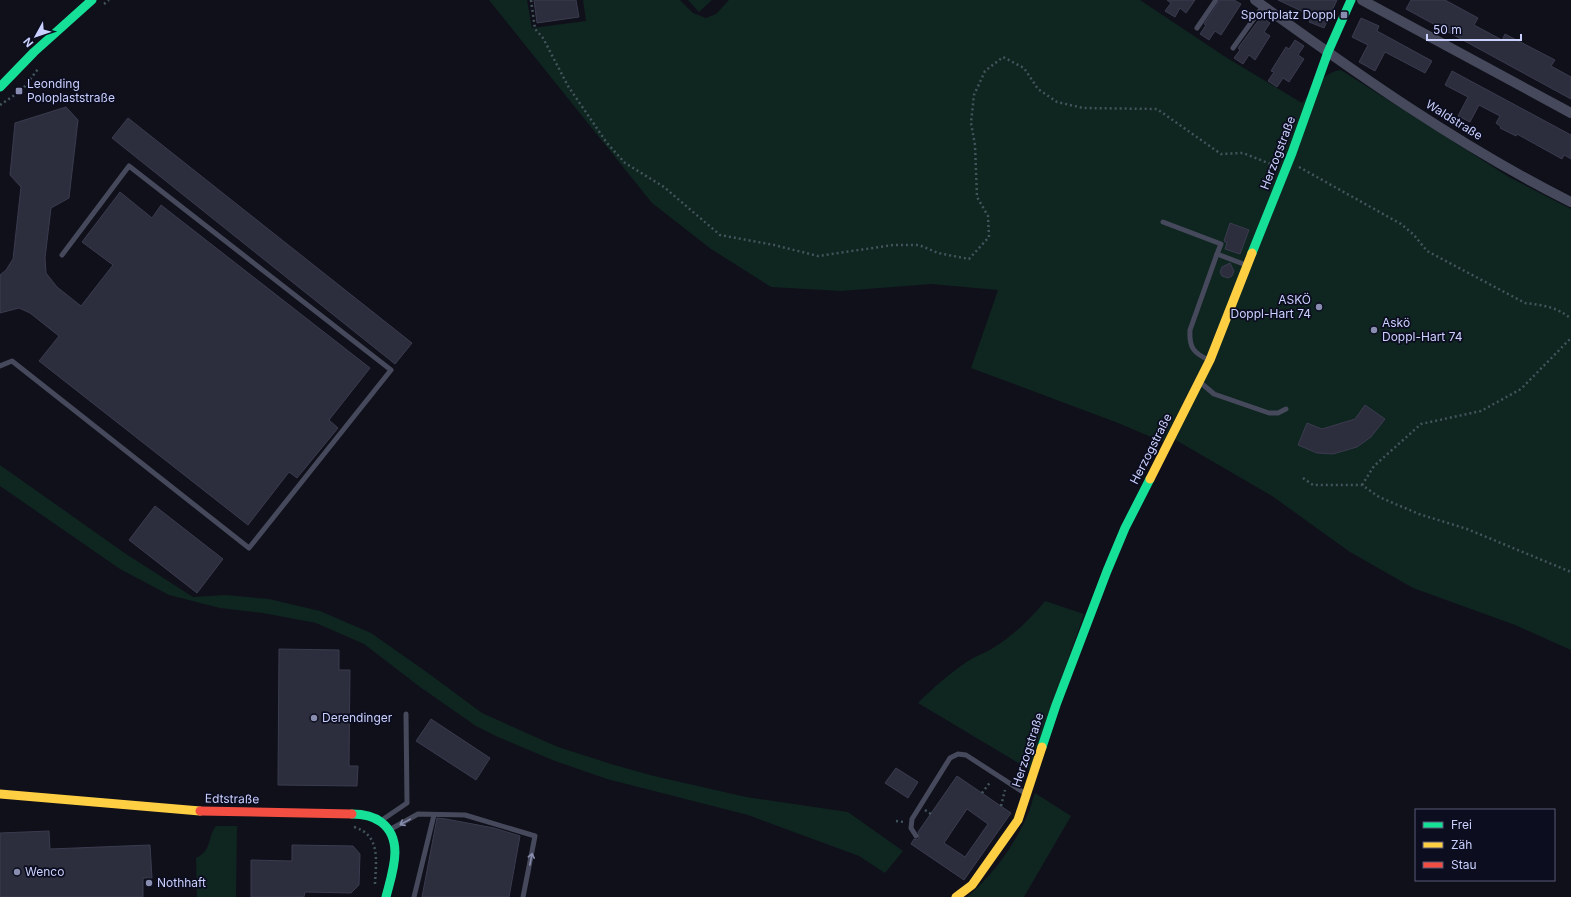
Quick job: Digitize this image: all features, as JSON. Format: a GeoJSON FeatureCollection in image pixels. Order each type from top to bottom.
{"type":"FeatureCollection","features":[{"type":"Feature","properties":{"kind":"street"},"geometry":{"type":"LineString","coordinates":[[0,87],[34,52],[92,0]]}},
{"type":"Feature","properties":{"kind":"street","name":"Herzogstraße"},"geometry":{"type":"LineString","coordinates":[[956,897],[972,884],[1018,820],[1056,705],[1125,528],[1210,360],[1287,166],[1328,52],[1351,0]]}},
{"type":"Feature","properties":{"kind":"street"},"geometry":{"type":"LineString","coordinates":[[1362,0],[1571,113]]}},
{"type":"Feature","properties":{"kind":"street","name":"Waldstraße"},"geometry":{"type":"LineString","coordinates":[[1259,3],[1328,52],[1449,132],[1508,168],[1571,202]]}},
{"type":"Feature","properties":{"kind":"street","name":"Edtstraße"},"geometry":{"type":"LineString","coordinates":[[0,794],[193,811],[362,814],[382,821],[390,830],[395,840],[396,851],[386,897]]}},
{"type":"Feature","properties":{"kind":"lane"},"geometry":{"type":"LineString","coordinates":[[1197,28],[1216,0]]}},
{"type":"Feature","properties":{"kind":"lane"},"geometry":{"type":"LineString","coordinates":[[1234,48],[1259,3]]}},
{"type":"Feature","properties":{"kind":"lane"},"geometry":{"type":"LineString","coordinates":[[0,366],[12,361],[249,548],[391,370],[129,166],[62,255]]}},
{"type":"Feature","properties":{"kind":"lane"},"geometry":{"type":"LineString","coordinates":[[1164,222],[1221,244],[1190,330],[1189,340],[1195,353],[1210,360]]}},
{"type":"Feature","properties":{"kind":"lane"},"geometry":{"type":"LineString","coordinates":[[1218,254],[1248,266]]}},
{"type":"Feature","properties":{"kind":"lane"},"geometry":{"type":"LineString","coordinates":[[1199,381],[1214,394],[1269,413],[1278,413],[1286,409]]}},
{"type":"Feature","properties":{"kind":"lane"},"geometry":{"type":"LineString","coordinates":[[382,821],[407,802],[406,714]]}},
{"type":"Feature","properties":{"kind":"lane"},"geometry":{"type":"LineString","coordinates":[[916,836],[911,828],[912,819],[950,758],[958,754],[966,755],[1027,794]]}},
{"type":"Feature","properties":{"kind":"lane"},"geometry":{"type":"LineString","coordinates":[[390,830],[418,814],[465,815],[535,836],[523,897]]}},
{"type":"Feature","properties":{"kind":"lane"},"geometry":{"type":"LineString","coordinates":[[414,897],[434,815]]}},
{"type":"Feature","properties":{"kind":"path"},"geometry":{"type":"LineString","coordinates":[[531,0],[535,29],[543,38],[568,86],[607,142],[625,163],[664,187],[720,235],[818,256],[893,245],[919,245],[938,253],[969,259],[989,238],[988,216],[977,197],[975,145],[971,123],[974,95],[984,71],[1003,57],[1024,68],[1038,89],[1057,102],[1083,108],[1157,109],[1221,154],[1243,153],[1287,166],[1401,224],[1414,235],[1427,251],[1525,303],[1541,305],[1562,311],[1571,318]]}},
{"type":"Feature","properties":{"kind":"path"},"geometry":{"type":"LineString","coordinates":[[1362,485],[1374,466],[1421,424],[1481,411],[1521,389],[1571,338]]}},
{"type":"Feature","properties":{"kind":"path"},"geometry":{"type":"LineString","coordinates":[[1303,478],[1313,485],[1362,485],[1379,497],[1419,514],[1468,529],[1571,572]]}},
{"type":"Feature","properties":{"kind":"path"},"geometry":{"type":"LineString","coordinates":[[982,793],[996,774]]}},
{"type":"Feature","properties":{"kind":"path"},"geometry":{"type":"LineString","coordinates":[[1001,806],[1007,781]]}},
{"type":"Feature","properties":{"kind":"path"},"geometry":{"type":"LineString","coordinates":[[350,826],[357,828],[368,836],[375,847],[376,862],[374,891]]}},
{"type":"Feature","properties":{"kind":"green space"},"geometry":{"type":"Polygon","coordinates":[[[489,0],[527,0],[532,28],[586,21],[583,0],[680,0],[693,13],[706,18],[716,14],[729,0],[1140,0],[1224,56],[1302,103],[1324,78],[1335,71],[1341,70],[1509,177],[1571,209],[1571,650],[1515,625],[1413,588],[1350,552],[1272,496],[1174,439],[1206,358],[1163,442],[1118,423],[971,368],[998,290],[931,284],[841,291],[771,287],[711,249],[652,203],[489,0]]]}},
{"type":"Feature","properties":{"kind":"green space"},"geometry":{"type":"Polygon","coordinates":[[[688,0],[712,0],[699,12],[688,0]]]}},
{"type":"Feature","properties":{"kind":"green space"},"geometry":{"type":"Polygon","coordinates":[[[0,465],[126,554],[193,597],[225,595],[269,599],[320,611],[371,633],[482,713],[558,747],[654,776],[746,797],[848,812],[903,851],[885,873],[859,856],[748,815],[607,779],[555,761],[498,737],[476,726],[420,687],[364,644],[316,623],[263,613],[220,608],[169,595],[120,569],[0,486],[0,465]]]}},
{"type":"Feature","properties":{"kind":"green space"},"geometry":{"type":"Polygon","coordinates":[[[1045,601],[1084,614],[1030,770],[918,703],[942,680],[961,666],[993,648],[1014,633],[1045,601]]]}},
{"type":"Feature","properties":{"kind":"green space"},"geometry":{"type":"Polygon","coordinates":[[[1035,793],[1071,816],[1024,897],[967,897],[985,880],[1002,860],[1022,827],[1035,793]]]}},
{"type":"Feature","properties":{"kind":"green space"},"geometry":{"type":"Polygon","coordinates":[[[216,826],[237,826],[236,897],[197,897],[196,858],[205,851],[216,826]]]}},
{"type":"Feature","properties":{"kind":"building"},"geometry":{"type":"Polygon","coordinates":[[[534,0],[576,0],[579,17],[537,23],[534,0]]]}},
{"type":"Feature","properties":{"kind":"building"},"geometry":{"type":"Polygon","coordinates":[[[1167,0],[1195,0],[1186,13],[1180,8],[1175,17],[1165,11],[1171,3],[1167,0]]]}},
{"type":"Feature","properties":{"kind":"building"},"geometry":{"type":"Polygon","coordinates":[[[1220,0],[1234,0],[1241,4],[1221,35],[1215,31],[1209,40],[1200,34],[1206,25],[1204,24],[1220,0]]]}},
{"type":"Feature","properties":{"kind":"building"},"geometry":{"type":"Polygon","coordinates":[[[1278,0],[1337,0],[1324,28],[1309,22],[1312,16],[1278,0]]]}},
{"type":"Feature","properties":{"kind":"building"},"geometry":{"type":"Polygon","coordinates":[[[1411,0],[1445,0],[1478,18],[1474,25],[1502,40],[1505,34],[1555,60],[1551,66],[1571,77],[1571,99],[1406,9],[1411,0]]]}},
{"type":"Feature","properties":{"kind":"building"},"geometry":{"type":"Polygon","coordinates":[[[1261,17],[1270,23],[1264,32],[1270,36],[1255,60],[1249,55],[1243,64],[1234,58],[1240,50],[1238,48],[1261,17]]]}},
{"type":"Feature","properties":{"kind":"building"},"geometry":{"type":"Polygon","coordinates":[[[1361,18],[1379,26],[1377,31],[1432,61],[1425,73],[1385,52],[1375,71],[1359,62],[1368,45],[1352,37],[1361,18]]]}},
{"type":"Feature","properties":{"kind":"building"},"geometry":{"type":"Polygon","coordinates":[[[1295,40],[1304,46],[1298,55],[1304,59],[1289,82],[1283,78],[1277,87],[1268,81],[1274,72],[1271,71],[1286,47],[1289,49],[1295,40]]]}},
{"type":"Feature","properties":{"kind":"building"},"geometry":{"type":"Polygon","coordinates":[[[1452,71],[1571,135],[1571,159],[1564,155],[1562,159],[1517,134],[1516,136],[1500,128],[1501,127],[1496,123],[1500,116],[1479,105],[1470,122],[1458,116],[1468,97],[1445,85],[1452,71]]]}},
{"type":"Feature","properties":{"kind":"building"},"geometry":{"type":"Polygon","coordinates":[[[66,107],[78,120],[69,198],[51,208],[45,258],[46,273],[57,287],[81,306],[113,265],[82,242],[120,192],[152,218],[161,205],[370,368],[329,420],[338,428],[297,478],[289,472],[248,525],[39,361],[59,336],[30,313],[19,308],[0,313],[0,275],[6,270],[13,259],[21,187],[10,175],[15,123],[66,107]]]}},
{"type":"Feature","properties":{"kind":"building"},"geometry":{"type":"Polygon","coordinates":[[[128,118],[412,343],[395,364],[112,138],[128,118]]]}},
{"type":"Feature","properties":{"kind":"building"},"geometry":{"type":"Polygon","coordinates":[[[1230,223],[1249,230],[1240,254],[1225,249],[1227,243],[1224,241],[1230,223]]]}},
{"type":"Feature","properties":{"kind":"building"},"geometry":{"type":"Polygon","coordinates":[[[1230,263],[1234,271],[1232,276],[1228,278],[1222,276],[1220,272],[1222,267],[1230,263]]]}},
{"type":"Feature","properties":{"kind":"building"},"geometry":{"type":"Polygon","coordinates":[[[1365,405],[1385,419],[1371,437],[1357,447],[1333,454],[1317,453],[1298,445],[1307,423],[1322,429],[1355,419],[1365,405]]]}},
{"type":"Feature","properties":{"kind":"building"},"geometry":{"type":"Polygon","coordinates":[[[155,506],[223,559],[197,593],[129,540],[155,506]]]}},
{"type":"Feature","properties":{"kind":"building","name":"Derendinger"},"geometry":{"type":"Polygon","coordinates":[[[279,649],[339,650],[339,670],[350,670],[349,766],[358,766],[357,786],[278,785],[279,649]]]}},
{"type":"Feature","properties":{"kind":"building"},"geometry":{"type":"Polygon","coordinates":[[[431,719],[490,758],[476,780],[416,741],[431,719]]]}},
{"type":"Feature","properties":{"kind":"building"},"geometry":{"type":"Polygon","coordinates":[[[896,768],[918,782],[908,798],[885,783],[896,768]]]}},
{"type":"Feature","properties":{"kind":"building"},"geometry":{"type":"Polygon","coordinates":[[[957,776],[1011,813],[964,880],[911,844],[914,839],[917,840],[919,838],[918,832],[957,776]],[[967,809],[944,843],[965,857],[988,824],[967,809]]]}},
{"type":"Feature","properties":{"kind":"building"},"geometry":{"type":"Polygon","coordinates":[[[437,818],[494,828],[520,836],[509,897],[422,897],[437,818]]]}},
{"type":"Feature","properties":{"kind":"building"},"geometry":{"type":"Polygon","coordinates":[[[49,831],[50,849],[150,845],[152,878],[143,878],[143,897],[0,897],[0,833],[49,831]]]}},
{"type":"Feature","properties":{"kind":"building"},"geometry":{"type":"Polygon","coordinates":[[[292,845],[353,846],[360,854],[359,885],[351,893],[305,892],[304,897],[251,897],[251,860],[292,861],[292,845]]]}},
{"type":"Feature","properties":{"kind":"traffic: fast"},"geometry":{"type":"LineString","coordinates":[[0,87],[34,52],[92,0]]}},
{"type":"Feature","properties":{"kind":"traffic: fast"},"geometry":{"type":"LineString","coordinates":[[1252,253],[1292,153],[1328,52],[1351,0]]}},
{"type":"Feature","properties":{"kind":"traffic: fast"},"geometry":{"type":"LineString","coordinates":[[1042,747],[1056,705],[1107,571],[1125,528],[1150,479]]}},
{"type":"Feature","properties":{"kind":"traffic: fast"},"geometry":{"type":"LineString","coordinates":[[352,814],[360,814],[378,820],[388,829],[393,838],[395,857],[386,897]]}},
{"type":"Feature","properties":{"kind":"traffic: slow"},"geometry":{"type":"LineString","coordinates":[[1150,479],[1210,360],[1252,253]]}},
{"type":"Feature","properties":{"kind":"traffic: slow"},"geometry":{"type":"LineString","coordinates":[[956,897],[972,885],[1018,820],[1042,747]]}},
{"type":"Feature","properties":{"kind":"traffic: slow"},"geometry":{"type":"LineString","coordinates":[[0,794],[200,811]]}},
{"type":"Feature","properties":{"kind":"traffic: jam"},"geometry":{"type":"LineString","coordinates":[[200,811],[352,814]]}},
{"type":"Feature","properties":{"kind":"place","name":"Sportplatz Doppl"},"geometry":{"type":"Point","coordinates":[1344,15]}},
{"type":"Feature","properties":{"kind":"place","name":"Leonding Poloplaststraße"},"geometry":{"type":"Point","coordinates":[19,91]}},
{"type":"Feature","properties":{"kind":"place","name":"ASKÖ Doppl-Hart 74"},"geometry":{"type":"Point","coordinates":[1319,307]}},
{"type":"Feature","properties":{"kind":"place","name":"Askö Doppl-Hart 74"},"geometry":{"type":"Point","coordinates":[1374,330]}},
{"type":"Feature","properties":{"kind":"place","name":"Derendinger"},"geometry":{"type":"Point","coordinates":[314,718]}},
{"type":"Feature","properties":{"kind":"place","name":"Wenco"},"geometry":{"type":"Point","coordinates":[17,872]}},
{"type":"Feature","properties":{"kind":"place","name":"Nothhaft"},"geometry":{"type":"Point","coordinates":[149,883]}}]}
